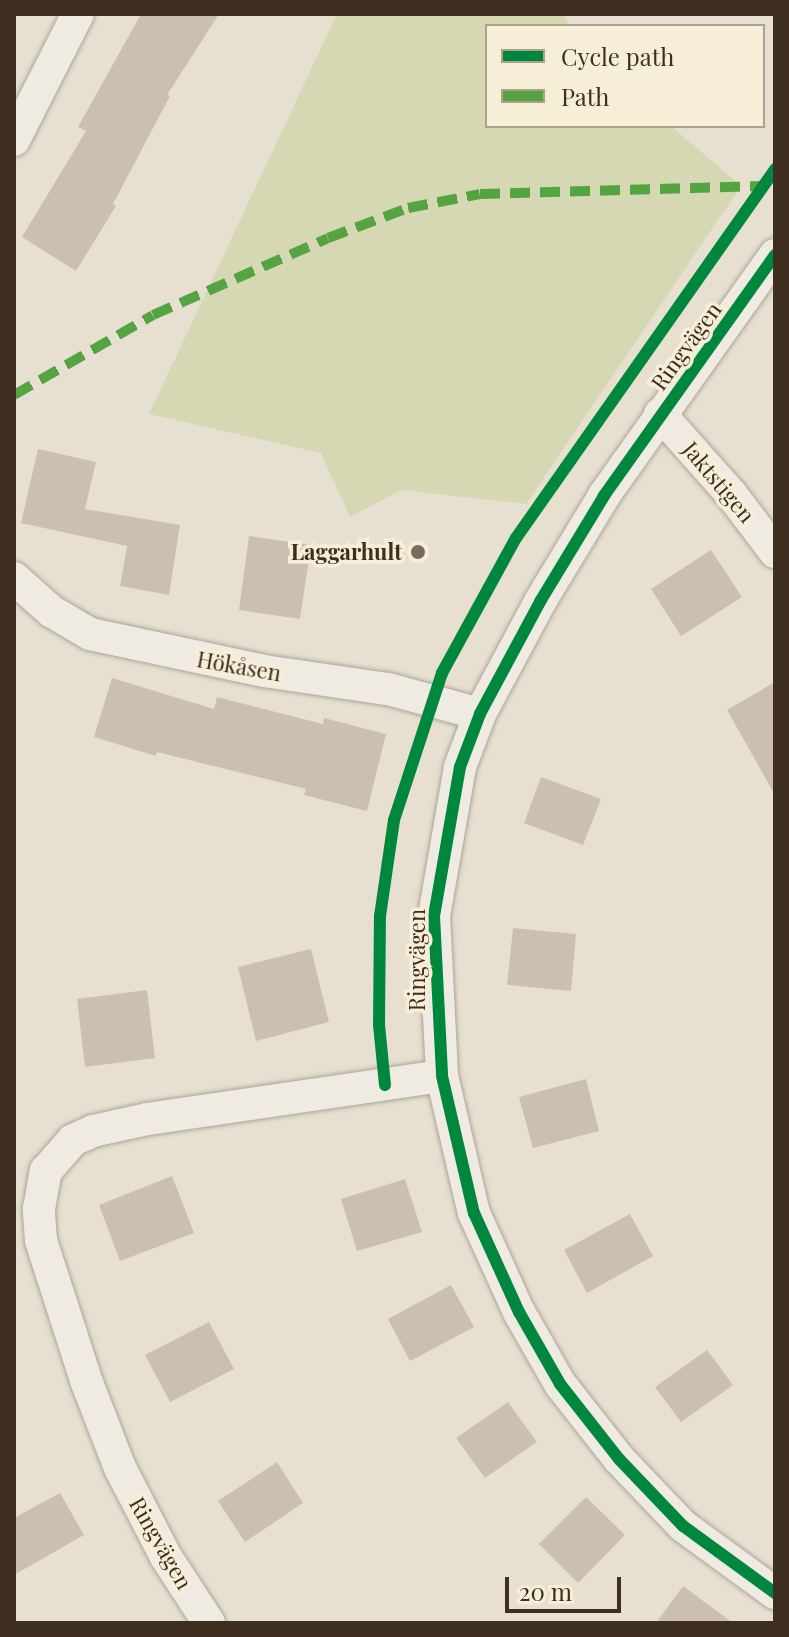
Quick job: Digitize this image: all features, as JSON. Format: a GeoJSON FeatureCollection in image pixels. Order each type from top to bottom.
{"type":"FeatureCollection","features":[{"type":"Feature","properties":{"kind":"street"},"geometry":{"type":"LineString","coordinates":[[14,140],[78,14]]}},
{"type":"Feature","properties":{"kind":"street","name":"Ringvägen"},"geometry":{"type":"LineString","coordinates":[[775,255],[604,496],[541,600],[480,714],[460,767],[434,916],[442,1076],[474,1213],[519,1312],[560,1384],[619,1459],[683,1526],[775,1593]]}},
{"type":"Feature","properties":{"kind":"street","name":"Jaktstigen"},"geometry":{"type":"LineString","coordinates":[[660,414],[731,494],[775,552]]}},
{"type":"Feature","properties":{"kind":"street","name":"Hökåsen"},"geometry":{"type":"LineString","coordinates":[[14,578],[51,611],[90,634],[264,671],[388,689],[480,714]]}},
{"type":"Feature","properties":{"kind":"street","name":"Ringvägen"},"geometry":{"type":"LineString","coordinates":[[209,1623],[166,1557],[120,1468],[87,1383],[41,1241],[39,1209],[46,1171],[73,1140],[93,1131],[147,1119],[442,1076]]}},
{"type":"Feature","properties":{"kind":"green space"},"geometry":{"type":"Polygon","coordinates":[[[337,14],[563,14],[569,24],[485,24],[485,128],[673,128],[741,186],[526,504],[401,490],[350,517],[321,453],[149,414],[337,14]]]}},
{"type":"Feature","properties":{"kind":"building"},"geometry":{"type":"Polygon","coordinates":[[[141,14],[219,14],[167,95],[170,96],[113,204],[116,206],[76,271],[22,237],[86,131],[78,127],[141,14]]]}},
{"type":"Feature","properties":{"kind":"building"},"geometry":{"type":"Polygon","coordinates":[[[38,449],[96,462],[85,509],[180,525],[169,595],[120,586],[127,546],[21,523],[38,449]]]}},
{"type":"Feature","properties":{"kind":"building"},"geometry":{"type":"Polygon","coordinates":[[[249,536],[311,545],[300,619],[239,610],[249,536]]]}},
{"type":"Feature","properties":{"kind":"building"},"geometry":{"type":"Polygon","coordinates":[[[711,550],[742,597],[681,636],[651,589],[711,550]]]}},
{"type":"Feature","properties":{"kind":"building"},"geometry":{"type":"Polygon","coordinates":[[[112,678],[214,709],[217,697],[323,724],[324,718],[386,734],[367,811],[304,795],[306,789],[157,752],[156,756],[94,737],[112,678]]]}},
{"type":"Feature","properties":{"kind":"building"},"geometry":{"type":"Polygon","coordinates":[[[775,682],[775,795],[727,710],[775,682]]]}},
{"type":"Feature","properties":{"kind":"building"},"geometry":{"type":"Polygon","coordinates":[[[541,777],[601,799],[583,845],[524,823],[541,777]]]}},
{"type":"Feature","properties":{"kind":"building"},"geometry":{"type":"Polygon","coordinates":[[[513,928],[576,934],[571,991],[507,985],[513,928]]]}},
{"type":"Feature","properties":{"kind":"building"},"geometry":{"type":"Polygon","coordinates":[[[311,949],[329,1022],[256,1041],[238,967],[311,949]]]}},
{"type":"Feature","properties":{"kind":"building"},"geometry":{"type":"Polygon","coordinates":[[[147,990],[155,1058],[85,1067],[77,999],[147,990]]]}},
{"type":"Feature","properties":{"kind":"building"},"geometry":{"type":"Polygon","coordinates":[[[586,1079],[599,1131],[533,1148],[519,1097],[586,1079]]]}},
{"type":"Feature","properties":{"kind":"building"},"geometry":{"type":"Polygon","coordinates":[[[172,1176],[194,1233],[120,1261],[99,1205],[172,1176]]]}},
{"type":"Feature","properties":{"kind":"building"},"geometry":{"type":"Polygon","coordinates":[[[405,1179],[422,1232],[357,1251],[341,1199],[405,1179]]]}},
{"type":"Feature","properties":{"kind":"building"},"geometry":{"type":"Polygon","coordinates":[[[630,1214],[653,1256],[587,1293],[564,1250],[630,1214]]]}},
{"type":"Feature","properties":{"kind":"building"},"geometry":{"type":"Polygon","coordinates":[[[451,1285],[474,1327],[410,1361],[388,1319],[451,1285]]]}},
{"type":"Feature","properties":{"kind":"building"},"geometry":{"type":"Polygon","coordinates":[[[209,1322],[234,1369],[170,1402],[145,1355],[209,1322]]]}},
{"type":"Feature","properties":{"kind":"building"},"geometry":{"type":"Polygon","coordinates":[[[707,1350],[733,1385],[681,1422],[655,1387],[707,1350]]]}},
{"type":"Feature","properties":{"kind":"building"},"geometry":{"type":"Polygon","coordinates":[[[508,1402],[537,1442],[485,1478],[456,1438],[508,1402]]]}},
{"type":"Feature","properties":{"kind":"building"},"geometry":{"type":"Polygon","coordinates":[[[277,1462],[303,1503],[245,1542],[218,1501],[277,1462]]]}},
{"type":"Feature","properties":{"kind":"building"},"geometry":{"type":"Polygon","coordinates":[[[60,1493],[84,1535],[14,1575],[14,1518],[60,1493]]]}},
{"type":"Feature","properties":{"kind":"building"},"geometry":{"type":"Polygon","coordinates":[[[586,1497],[625,1535],[578,1583],[539,1544],[586,1497]]]}},
{"type":"Feature","properties":{"kind":"building"},"geometry":{"type":"Polygon","coordinates":[[[683,1586],[733,1623],[656,1623],[683,1586]]]}},
{"type":"Feature","properties":{"kind":"marked path"},"geometry":{"type":"LineString","coordinates":[[14,395],[153,315],[328,238],[408,208],[480,194],[763,186]]}},
{"type":"Feature","properties":{"kind":"cycle path"},"geometry":{"type":"LineString","coordinates":[[385,1085],[379,1025],[380,916],[394,820],[442,673],[516,538],[775,169]]}},
{"type":"Feature","properties":{"kind":"cycle path"},"geometry":{"type":"LineString","coordinates":[[775,255],[604,496],[541,600],[480,714],[460,767],[434,916],[442,1076],[474,1213],[519,1312],[560,1384],[619,1459],[683,1526],[775,1593]]}},
{"type":"Feature","properties":{"kind":"place","name":"Laggarhult"},"geometry":{"type":"Point","coordinates":[418,552]}}]}
